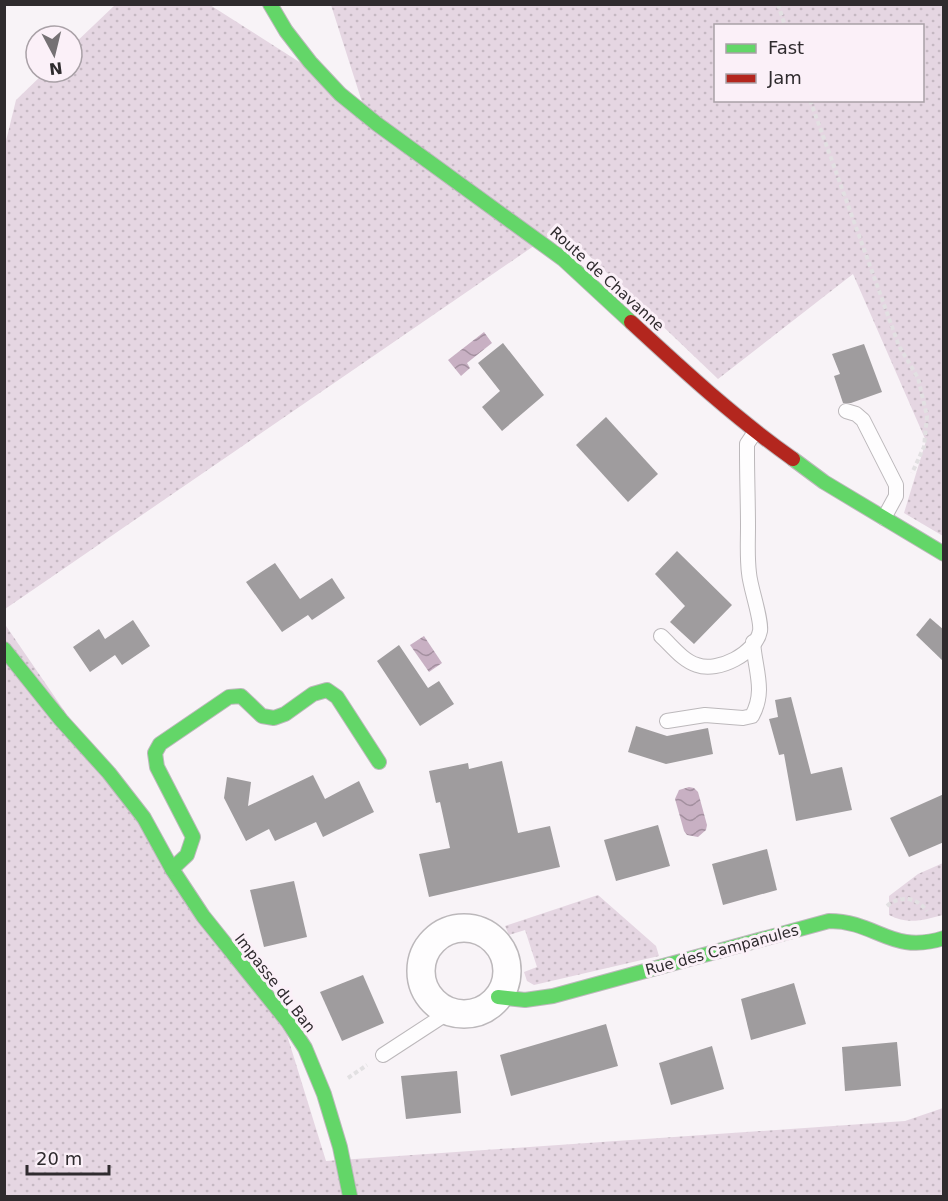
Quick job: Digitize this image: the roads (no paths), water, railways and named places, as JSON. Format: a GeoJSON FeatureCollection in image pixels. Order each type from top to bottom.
{"type":"FeatureCollection","features":[{"type":"Feature","properties":{"kind":"street","name":"Route de Chavanne"},"geometry":{"type":"LineString","coordinates":[[270,4],[286,31],[310,62],[340,94],[377,124],[563,259],[689,376],[755,432],[824,482],[944,554]]}},
{"type":"Feature","properties":{"kind":"street","name":"Impasse du Ban"},"geometry":{"type":"LineString","coordinates":[[4,649],[144,818],[172,869],[203,916],[288,1022],[305,1048],[324,1094],[340,1147],[350,1197]]}},
{"type":"Feature","properties":{"kind":"street"},"geometry":{"type":"LineString","coordinates":[[172,869],[186,858],[192,848],[193,837],[158,767],[155,753],[160,744],[229,697],[236,694],[243,696],[262,716],[269,719],[278,718],[315,694],[327,690],[337,697],[379,762]]}},
{"type":"Feature","properties":{"kind":"street","name":"Rue des Campanules"},"geometry":{"type":"LineString","coordinates":[[498,997],[525,1000],[553,996],[829,921],[845,920],[861,924],[906,943],[920,943],[944,938]]}},
{"type":"Feature","properties":{"kind":"street"},"geometry":{"type":"LineString","coordinates":[[458,928],[473,928],[486,934],[505,956],[507,970],[505,985],[489,1007],[463,1015],[449,1012],[436,1005],[427,994],[421,981],[420,966],[424,952],[432,940],[444,932],[458,928]]}},
{"type":"Feature","properties":{"kind":"lane"},"geometry":{"type":"LineString","coordinates":[[846,411],[863,420],[896,485],[896,496],[884,518]]}},
{"type":"Feature","properties":{"kind":"lane"},"geometry":{"type":"LineString","coordinates":[[661,636],[697,666],[713,667],[729,663],[742,654],[760,633],[748,572],[747,444],[755,432]]}},
{"type":"Feature","properties":{"kind":"lane"},"geometry":{"type":"LineString","coordinates":[[667,721],[705,715],[743,718],[752,716],[758,704],[760,692],[753,642]]}},
{"type":"Feature","properties":{"kind":"lane"},"geometry":{"type":"LineString","coordinates":[[383,1055],[449,1012]]}},
{"type":"Feature","properties":{"kind":"water"},"geometry":{"type":"Polygon","coordinates":[[[484,332],[492,343],[467,363],[470,368],[461,376],[448,360],[484,332]]]}},
{"type":"Feature","properties":{"kind":"water"},"geometry":{"type":"Polygon","coordinates":[[[424,636],[442,663],[429,672],[410,645],[424,636]]]}},
{"type":"Feature","properties":{"kind":"water"},"geometry":{"type":"Polygon","coordinates":[[[689,787],[698,792],[707,825],[706,830],[698,837],[687,835],[684,831],[675,799],[679,790],[689,787]]]}}]}
